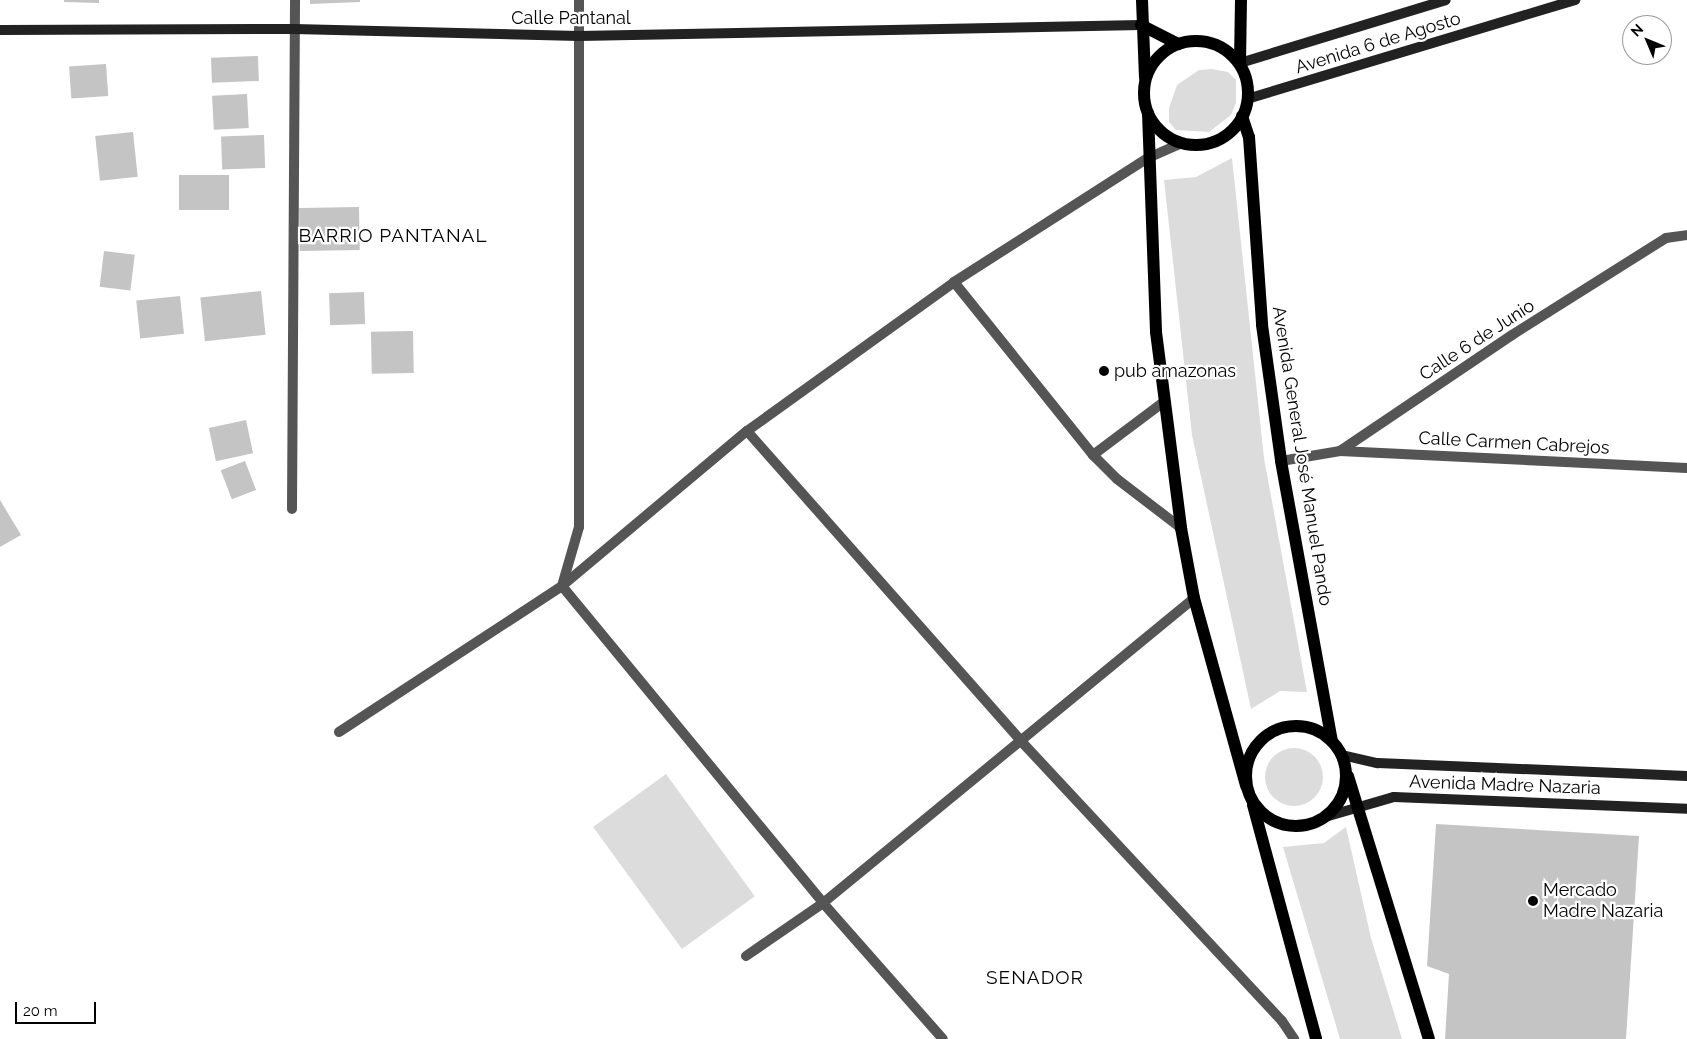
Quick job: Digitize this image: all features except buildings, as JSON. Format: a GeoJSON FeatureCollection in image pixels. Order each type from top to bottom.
{"type":"FeatureCollection","features":[{"type":"Feature","properties":{"kind":"main road"},"geometry":{"type":"LineString","coordinates":[[1142,0],[1141,25],[1148,113],[1148,158],[1156,332],[1181,528],[1194,598],[1316,1039]]}},
{"type":"Feature","properties":{"kind":"main road"},"geometry":{"type":"LineString","coordinates":[[1148,113],[1161,132],[1181,143],[1199,145],[1221,138],[1242,116],[1247,100],[1240,63],[1242,0]]}},
{"type":"Feature","properties":{"kind":"main road"},"geometry":{"type":"LineString","coordinates":[[1141,25],[1178,44]]}},
{"type":"Feature","properties":{"kind":"main road"},"geometry":{"type":"LineString","coordinates":[[1145,82],[1156,59],[1178,44],[1197,41],[1216,45],[1240,63]]}},
{"type":"Feature","properties":{"kind":"main road","name":"Avenida General José Manuel Pando"},"geometry":{"type":"LineString","coordinates":[[1242,116],[1250,137],[1262,325],[1281,461],[1332,740]]}},
{"type":"Feature","properties":{"kind":"main road"},"geometry":{"type":"LineString","coordinates":[[1246,786],[1250,756],[1270,733],[1301,726],[1332,740],[1342,755],[1430,1039]]}},
{"type":"Feature","properties":{"kind":"main road"},"geometry":{"type":"LineString","coordinates":[[1251,800],[1268,817],[1292,826],[1325,817],[1345,789],[1346,772]]}},
{"type":"Feature","properties":{"kind":"street"},"geometry":{"type":"LineString","coordinates":[[292,509],[295,0]]}},
{"type":"Feature","properties":{"kind":"street"},"geometry":{"type":"LineString","coordinates":[[562,586],[579,527],[579,0]]}},
{"type":"Feature","properties":{"kind":"street","name":"Avenida 6 de Agosto"},"geometry":{"type":"LineString","coordinates":[[1240,63],[1446,0]]}},
{"type":"Feature","properties":{"kind":"street","name":"Avenida 6 de Agosto"},"geometry":{"type":"LineString","coordinates":[[1247,100],[1575,0]]}},
{"type":"Feature","properties":{"kind":"street","name":"Calle Pantanal"},"geometry":{"type":"LineString","coordinates":[[0,30],[294,29],[579,36],[1141,25]]}},
{"type":"Feature","properties":{"kind":"street"},"geometry":{"type":"LineString","coordinates":[[339,732],[562,586],[747,431],[954,282],[1148,158],[1181,143]]}},
{"type":"Feature","properties":{"kind":"street","name":"Calle 6 de Junio"},"geometry":{"type":"LineString","coordinates":[[1281,461],[1340,451],[1512,335],[1666,238],[1687,234]]}},
{"type":"Feature","properties":{"kind":"street"},"geometry":{"type":"LineString","coordinates":[[954,282],[1093,455],[1117,479],[1181,528]]}},
{"type":"Feature","properties":{"kind":"street"},"geometry":{"type":"LineString","coordinates":[[1093,455],[1166,401]]}},
{"type":"Feature","properties":{"kind":"street"},"geometry":{"type":"LineString","coordinates":[[747,431],[1020,740],[1275,1014],[1294,1039]]}},
{"type":"Feature","properties":{"kind":"street","name":"Calle Carmen Cabrejos"},"geometry":{"type":"LineString","coordinates":[[1340,451],[1687,468]]}},
{"type":"Feature","properties":{"kind":"street"},"geometry":{"type":"LineString","coordinates":[[562,586],[823,903],[943,1039]]}},
{"type":"Feature","properties":{"kind":"street"},"geometry":{"type":"LineString","coordinates":[[746,956],[823,903],[1194,598]]}},
{"type":"Feature","properties":{"kind":"street","name":"Avenida Madre Nazaria"},"geometry":{"type":"LineString","coordinates":[[1342,755],[1378,763],[1687,776]]}},
{"type":"Feature","properties":{"kind":"street","name":"Avenida Madre Nazaria"},"geometry":{"type":"LineString","coordinates":[[1325,817],[1394,797],[1687,810]]}},
{"type":"Feature","properties":{"kind":"shaded area"},"geometry":{"type":"Polygon","coordinates":[[[1212,69],[1228,72],[1236,80],[1236,103],[1231,115],[1209,132],[1176,130],[1169,122],[1169,108],[1177,85],[1199,70],[1212,69]]]}},
{"type":"Feature","properties":{"kind":"shaded area"},"geometry":{"type":"Polygon","coordinates":[[[1232,158],[1264,458],[1307,692],[1280,691],[1251,709],[1192,435],[1164,180],[1196,177],[1232,158]]]}},
{"type":"Feature","properties":{"kind":"shaded area"},"geometry":{"type":"Polygon","coordinates":[[[1294,748],[1310,753],[1318,761],[1323,777],[1318,793],[1310,801],[1294,806],[1278,801],[1270,793],[1265,777],[1270,761],[1278,753],[1294,748]]]}},
{"type":"Feature","properties":{"kind":"shaded area"},"geometry":{"type":"Polygon","coordinates":[[[666,774],[755,896],[682,949],[593,827],[666,774]]]}},
{"type":"Feature","properties":{"kind":"shaded area"},"geometry":{"type":"Polygon","coordinates":[[[1346,827],[1371,938],[1402,1039],[1340,1039],[1283,847],[1324,843],[1346,827]]]}},
{"type":"Feature","properties":{"kind":"place","name":"pub amazonas"},"geometry":{"type":"Point","coordinates":[1104,371]}},
{"type":"Feature","properties":{"kind":"place","name":"Mercado Madre Nazaria"},"geometry":{"type":"Point","coordinates":[1533,901]}},
{"type":"Feature","properties":{"kind":"district","name":"BARRIO PANTANAL"},"geometry":{"type":"Point","coordinates":[393,236]}},
{"type":"Feature","properties":{"kind":"district","name":"SENADOR"},"geometry":{"type":"Point","coordinates":[1035,978]}}]}
